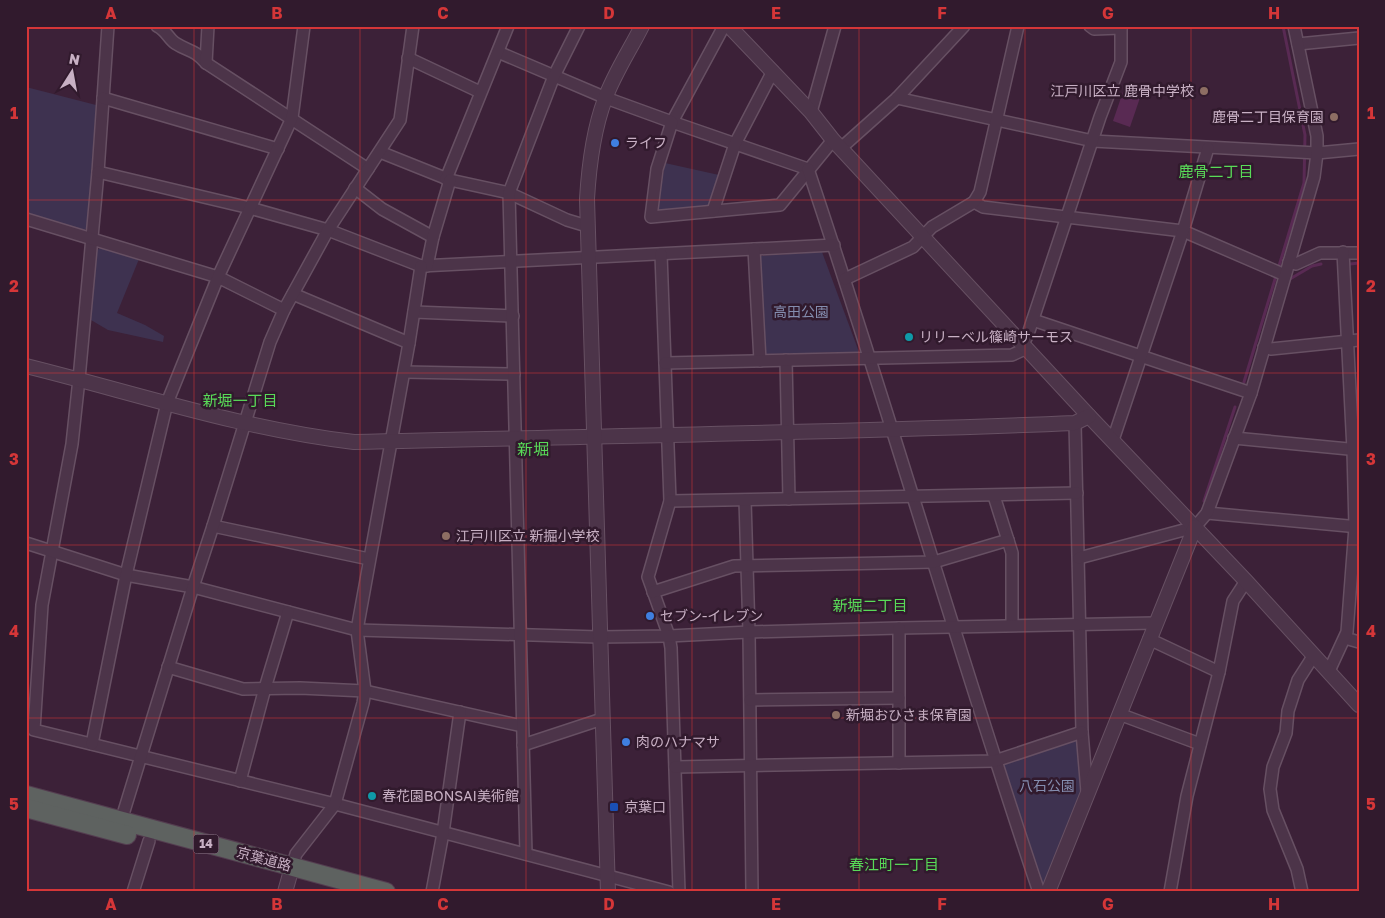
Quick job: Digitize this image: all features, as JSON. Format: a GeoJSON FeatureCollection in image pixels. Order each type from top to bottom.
{"type":"FeatureCollection","features":[{"type":"Feature","properties":{"kind":"highway","name":"京葉道路"},"geometry":{"type":"LineString","coordinates":[[26,796],[121,821],[288,879],[386,892]]}},
{"type":"Feature","properties":{"kind":"highway","name":"京葉道路"},"geometry":{"type":"LineString","coordinates":[[26,808],[340,892]]}},
{"type":"Feature","properties":{"kind":"street"},"geometry":{"type":"LineString","coordinates":[[108,26],[98,172],[79,379],[72,444],[42,605],[32,676],[34,730],[335,804],[669,892]]}},
{"type":"Feature","properties":{"kind":"street"},"geometry":{"type":"LineString","coordinates":[[158,26],[174,42],[197,53],[206,63],[368,168]]}},
{"type":"Feature","properties":{"kind":"street"},"geometry":{"type":"LineString","coordinates":[[206,63],[208,26]]}},
{"type":"Feature","properties":{"kind":"street"},"geometry":{"type":"LineString","coordinates":[[92,744],[126,575],[167,403],[218,277],[292,118],[304,26]]}},
{"type":"Feature","properties":{"kind":"street"},"geometry":{"type":"LineString","coordinates":[[121,821],[265,355],[284,310],[328,230],[400,120],[413,26]]}},
{"type":"Feature","properties":{"kind":"street"},"geometry":{"type":"LineString","coordinates":[[288,879],[296,854],[335,804],[364,691],[357,630],[368,559],[424,266],[448,180],[480,92],[508,26]]}},
{"type":"Feature","properties":{"kind":"street"},"geometry":{"type":"LineString","coordinates":[[526,854],[509,192],[554,76],[579,26]]}},
{"type":"Feature","properties":{"kind":"street"},"geometry":{"type":"LineString","coordinates":[[724,26],[672,122],[657,169],[651,217],[780,205],[808,169],[897,98],[964,26]]}},
{"type":"Feature","properties":{"kind":"street"},"geometry":{"type":"LineString","coordinates":[[729,26],[811,112],[837,144],[1089,416],[1246,580],[1359,705]]}},
{"type":"Feature","properties":{"kind":"street"},"geometry":{"type":"LineString","coordinates":[[811,112],[835,26]]}},
{"type":"Feature","properties":{"kind":"street"},"geometry":{"type":"LineString","coordinates":[[845,279],[913,247],[932,227],[974,202],[980,192],[1018,26]]}},
{"type":"Feature","properties":{"kind":"street"},"geometry":{"type":"LineString","coordinates":[[665,363],[1012,355],[1025,346],[1120,62],[1121,27],[1094,29],[1090,26]]}},
{"type":"Feature","properties":{"kind":"street"},"geometry":{"type":"LineString","coordinates":[[1048,892],[1195,526],[1208,513],[1251,393],[1314,177],[1317,153],[1314,118],[1294,26]]}},
{"type":"Feature","properties":{"kind":"street"},"geometry":{"type":"LineString","coordinates":[[608,892],[587,199],[591,153],[596,130],[606,98],[638,28]]}},
{"type":"Feature","properties":{"kind":"street"},"geometry":{"type":"LineString","coordinates":[[1298,44],[1359,38]]}},
{"type":"Feature","properties":{"kind":"street"},"geometry":{"type":"LineString","coordinates":[[498,52],[606,98],[808,169]]}},
{"type":"Feature","properties":{"kind":"street"},"geometry":{"type":"LineString","coordinates":[[408,58],[480,92]]}},
{"type":"Feature","properties":{"kind":"street"},"geometry":{"type":"LineString","coordinates":[[713,211],[735,144],[772,71]]}},
{"type":"Feature","properties":{"kind":"street"},"geometry":{"type":"LineString","coordinates":[[103,98],[278,149]]}},
{"type":"Feature","properties":{"kind":"street"},"geometry":{"type":"LineString","coordinates":[[897,98],[1093,141],[1317,153],[1359,149]]}},
{"type":"Feature","properties":{"kind":"street"},"geometry":{"type":"LineString","coordinates":[[1113,440],[1208,148]]}},
{"type":"Feature","properties":{"kind":"street"},"geometry":{"type":"LineString","coordinates":[[380,152],[448,180],[509,192],[566,220],[587,226]]}},
{"type":"Feature","properties":{"kind":"street"},"geometry":{"type":"LineString","coordinates":[[808,169],[870,358],[995,761],[1039,892]]}},
{"type":"Feature","properties":{"kind":"street"},"geometry":{"type":"LineString","coordinates":[[98,172],[250,208],[328,230],[424,266],[834,245]]}},
{"type":"Feature","properties":{"kind":"street"},"geometry":{"type":"LineString","coordinates":[[355,188],[382,209],[432,237]]}},
{"type":"Feature","properties":{"kind":"street"},"geometry":{"type":"LineString","coordinates":[[974,202],[984,207],[1182,230],[1285,275]]}},
{"type":"Feature","properties":{"kind":"street"},"geometry":{"type":"LineString","coordinates":[[26,219],[218,277],[284,310]]}},
{"type":"Feature","properties":{"kind":"street"},"geometry":{"type":"LineString","coordinates":[[754,249],[760,361]]}},
{"type":"Feature","properties":{"kind":"street"},"geometry":{"type":"LineString","coordinates":[[1329,671],[1347,632],[1355,585],[1357,527],[1353,341],[1343,252]]}},
{"type":"Feature","properties":{"kind":"street"},"geometry":{"type":"LineString","coordinates":[[1289,262],[1296,264],[1320,253],[1359,253]]}},
{"type":"Feature","properties":{"kind":"street"},"geometry":{"type":"LineString","coordinates":[[661,254],[670,501],[648,577],[669,636],[671,648],[679,892]]}},
{"type":"Feature","properties":{"kind":"street"},"geometry":{"type":"LineString","coordinates":[[293,294],[409,343]]}},
{"type":"Feature","properties":{"kind":"street"},"geometry":{"type":"LineString","coordinates":[[414,312],[512,316]]}},
{"type":"Feature","properties":{"kind":"street"},"geometry":{"type":"LineString","coordinates":[[1033,320],[1251,393]]}},
{"type":"Feature","properties":{"kind":"street"},"geometry":{"type":"LineString","coordinates":[[1264,347],[1271,349],[1353,341]]}},
{"type":"Feature","properties":{"kind":"street"},"geometry":{"type":"LineString","coordinates":[[786,360],[789,499]]}},
{"type":"Feature","properties":{"kind":"street"},"geometry":{"type":"LineString","coordinates":[[26,366],[245,424],[316,438],[354,442],[892,430],[1075,423],[1089,416]]}},
{"type":"Feature","properties":{"kind":"street"},"geometry":{"type":"LineString","coordinates":[[404,372],[514,374]]}},
{"type":"Feature","properties":{"kind":"street"},"geometry":{"type":"LineString","coordinates":[[1075,423],[1082,732],[1087,792]]}},
{"type":"Feature","properties":{"kind":"street"},"geometry":{"type":"LineString","coordinates":[[1234,438],[1356,450]]}},
{"type":"Feature","properties":{"kind":"street"},"geometry":{"type":"LineString","coordinates":[[670,501],[1077,493]]}},
{"type":"Feature","properties":{"kind":"street"},"geometry":{"type":"LineString","coordinates":[[994,496],[1012,553],[1012,625]]}},
{"type":"Feature","properties":{"kind":"street"},"geometry":{"type":"LineString","coordinates":[[744,500],[748,567],[752,892]]}},
{"type":"Feature","properties":{"kind":"street"},"geometry":{"type":"LineString","coordinates":[[1208,513],[1357,527]]}},
{"type":"Feature","properties":{"kind":"street"},"geometry":{"type":"LineString","coordinates":[[213,526],[368,559]]}},
{"type":"Feature","properties":{"kind":"street"},"geometry":{"type":"LineString","coordinates":[[1079,558],[1195,526]]}},
{"type":"Feature","properties":{"kind":"street"},"geometry":{"type":"LineString","coordinates":[[653,592],[734,566],[934,562],[1008,540]]}},
{"type":"Feature","properties":{"kind":"street"},"geometry":{"type":"LineString","coordinates":[[26,543],[126,575],[193,587],[357,630],[599,637],[1012,625],[1155,624]]}},
{"type":"Feature","properties":{"kind":"street"},"geometry":{"type":"LineString","coordinates":[[1170,892],[1187,796],[1219,672],[1234,601],[1246,580]]}},
{"type":"Feature","properties":{"kind":"street"},"geometry":{"type":"LineString","coordinates":[[240,780],[288,612]]}},
{"type":"Feature","properties":{"kind":"street"},"geometry":{"type":"LineString","coordinates":[[899,628],[899,763]]}},
{"type":"Feature","properties":{"kind":"street"},"geometry":{"type":"LineString","coordinates":[[1345,638],[1359,642]]}},
{"type":"Feature","properties":{"kind":"street"},"geometry":{"type":"LineString","coordinates":[[1149,639],[1219,672]]}},
{"type":"Feature","properties":{"kind":"street"},"geometry":{"type":"LineString","coordinates":[[1302,892],[1296,869],[1273,810],[1270,789],[1273,766],[1286,733],[1288,711],[1298,680],[1314,655]]}},
{"type":"Feature","properties":{"kind":"street"},"geometry":{"type":"LineString","coordinates":[[168,667],[243,689],[364,691],[522,726]]}},
{"type":"Feature","properties":{"kind":"street"},"geometry":{"type":"LineString","coordinates":[[750,700],[899,698]]}},
{"type":"Feature","properties":{"kind":"street"},"geometry":{"type":"LineString","coordinates":[[432,892],[443,833],[460,712]]}},
{"type":"Feature","properties":{"kind":"street"},"geometry":{"type":"LineString","coordinates":[[1119,714],[1200,744]]}},
{"type":"Feature","properties":{"kind":"street"},"geometry":{"type":"LineString","coordinates":[[523,745],[602,719]]}},
{"type":"Feature","properties":{"kind":"street"},"geometry":{"type":"LineString","coordinates":[[675,767],[995,761],[1082,732]]}},
{"type":"Feature","properties":{"kind":"street"},"geometry":{"type":"LineString","coordinates":[[133,892],[149,841]]}},
{"type":"Feature","properties":{"kind":"green space"},"geometry":{"type":"Polygon","coordinates":[[[26,87],[96,105],[88,227],[82,232],[26,215],[26,87]]]}},
{"type":"Feature","properties":{"kind":"green space"},"geometry":{"type":"Polygon","coordinates":[[[665,163],[719,175],[709,205],[657,212],[665,163]]]}},
{"type":"Feature","properties":{"kind":"green space"},"geometry":{"type":"Polygon","coordinates":[[[100,248],[139,259],[117,313],[145,325],[164,336],[163,342],[108,330],[91,320],[96,251],[100,248]]]}},
{"type":"Feature","properties":{"kind":"green space","name":"高田公園"},"geometry":{"type":"Polygon","coordinates":[[[822,252],[859,352],[765,354],[758,256],[822,252]]]}},
{"type":"Feature","properties":{"kind":"green space","name":"八石公園"},"geometry":{"type":"Polygon","coordinates":[[[1077,738],[1083,790],[1045,885],[1040,884],[1003,763],[1077,738]]]}},
{"type":"Feature","properties":{"kind":"shaded area"},"geometry":{"type":"Polygon","coordinates":[[[1126,83],[1143,89],[1130,127],[1113,121],[1126,83]]]}},
{"type":"Feature","properties":{"kind":"waterway"},"geometry":{"type":"LineString","coordinates":[[1244,382],[1304,183],[1305,135],[1283,26]]}},
{"type":"Feature","properties":{"kind":"waterway"},"geometry":{"type":"LineString","coordinates":[[1350,264],[1359,263]]}},
{"type":"Feature","properties":{"kind":"waterway"},"geometry":{"type":"LineString","coordinates":[[1290,279],[1312,266],[1321,264]]}},
{"type":"Feature","properties":{"kind":"waterway"},"geometry":{"type":"LineString","coordinates":[[1204,501],[1235,407]]}},
{"type":"Feature","properties":{"kind":"place","name":"江戸川区立 鹿骨中学校"},"geometry":{"type":"Point","coordinates":[1204,91]}},
{"type":"Feature","properties":{"kind":"place","name":"鹿骨二丁目保育園"},"geometry":{"type":"Point","coordinates":[1334,117]}},
{"type":"Feature","properties":{"kind":"place","name":"ライフ"},"geometry":{"type":"Point","coordinates":[615,143]}},
{"type":"Feature","properties":{"kind":"place","name":"リリーベル篠崎サーモス"},"geometry":{"type":"Point","coordinates":[909,337]}},
{"type":"Feature","properties":{"kind":"place","name":"江戸川区立 新掘小学校"},"geometry":{"type":"Point","coordinates":[446,536]}},
{"type":"Feature","properties":{"kind":"place","name":"セブン-イレブン"},"geometry":{"type":"Point","coordinates":[650,616]}},
{"type":"Feature","properties":{"kind":"place","name":"新堀おひさま保育園"},"geometry":{"type":"Point","coordinates":[836,715]}},
{"type":"Feature","properties":{"kind":"place","name":"肉のハナマサ"},"geometry":{"type":"Point","coordinates":[626,742]}},
{"type":"Feature","properties":{"kind":"place","name":"春花園BONSAI美術館"},"geometry":{"type":"Point","coordinates":[372,796]}},
{"type":"Feature","properties":{"kind":"place","name":"京葉口"},"geometry":{"type":"Point","coordinates":[614,807]}},
{"type":"Feature","properties":{"kind":"district","name":"鹿骨二丁目"},"geometry":{"type":"Point","coordinates":[1216,172]}},
{"type":"Feature","properties":{"kind":"district","name":"新堀一丁目"},"geometry":{"type":"Point","coordinates":[240,401]}},
{"type":"Feature","properties":{"kind":"district","name":"新堀"},"geometry":{"type":"Point","coordinates":[533,449]}},
{"type":"Feature","properties":{"kind":"district","name":"新堀二丁目"},"geometry":{"type":"Point","coordinates":[870,606]}},
{"type":"Feature","properties":{"kind":"district","name":"春江町一丁目"},"geometry":{"type":"Point","coordinates":[894,865]}}]}
